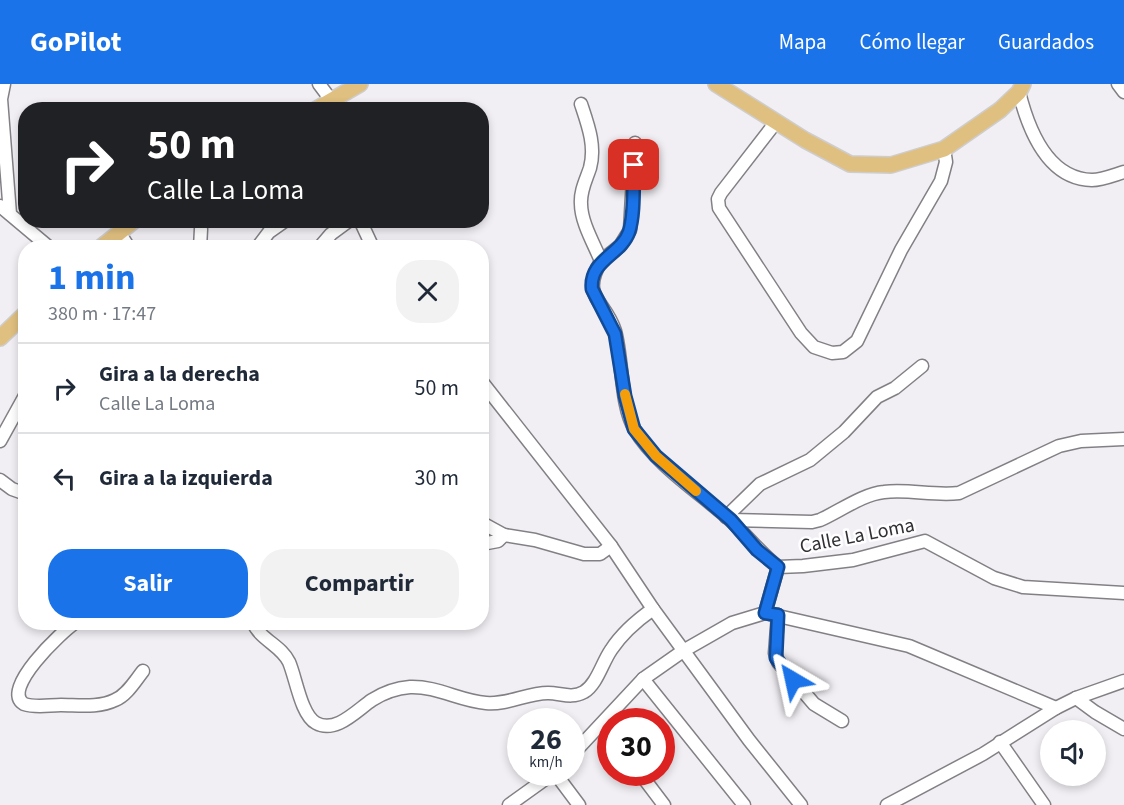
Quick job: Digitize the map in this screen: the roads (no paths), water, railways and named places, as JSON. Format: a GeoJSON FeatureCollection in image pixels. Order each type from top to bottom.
{"type":"FeatureCollection","features":[{"type":"Feature","properties":{"kind":"main road"},"geometry":{"type":"LineString","coordinates":[[328,102],[360,84]]}},
{"type":"Feature","properties":{"kind":"main road"},"geometry":{"type":"LineString","coordinates":[[716,84],[776,122],[850,164],[891,165],[944,149],[1000,110],[1021,88]]}},
{"type":"Feature","properties":{"kind":"main road"},"geometry":{"type":"LineString","coordinates":[[110,240],[124,228]]}},
{"type":"Feature","properties":{"kind":"main road"},"geometry":{"type":"LineString","coordinates":[[0,338],[18,321]]}},
{"type":"Feature","properties":{"kind":"street"},"geometry":{"type":"LineString","coordinates":[[4,84],[1,99],[5,210],[18,221]]}},
{"type":"Feature","properties":{"kind":"street"},"geometry":{"type":"LineString","coordinates":[[319,84],[331,100]]}},
{"type":"Feature","properties":{"kind":"street"},"geometry":{"type":"LineString","coordinates":[[1118,84],[1124,92]]}},
{"type":"Feature","properties":{"kind":"street"},"geometry":{"type":"LineString","coordinates":[[1021,88],[1026,120],[1045,155],[1069,175],[1093,180],[1124,172]]}},
{"type":"Feature","properties":{"kind":"street"},"geometry":{"type":"LineString","coordinates":[[581,104],[592,138],[592,152],[591,166],[580,197],[581,208],[601,261]]}},
{"type":"Feature","properties":{"kind":"street"},"geometry":{"type":"LineString","coordinates":[[776,122],[718,199],[719,208],[801,333],[814,347],[832,353],[848,349],[862,333],[893,264],[941,182],[946,162],[944,149]]}},
{"type":"Feature","properties":{"kind":"street"},"geometry":{"type":"LineString","coordinates":[[635,143],[630,230],[620,246],[601,261],[592,276],[592,289],[615,334],[625,396],[634,429],[656,456],[729,519],[757,550],[778,567]]}},
{"type":"Feature","properties":{"kind":"street"},"geometry":{"type":"LineString","coordinates":[[26,228],[41,240]]}},
{"type":"Feature","properties":{"kind":"street"},"geometry":{"type":"LineString","coordinates":[[263,240],[275,228]]}},
{"type":"Feature","properties":{"kind":"street"},"geometry":{"type":"LineString","coordinates":[[325,240],[339,228]]}},
{"type":"Feature","properties":{"kind":"street"},"geometry":{"type":"LineString","coordinates":[[200,240],[201,229]]}},
{"type":"Feature","properties":{"kind":"street"},"geometry":{"type":"LineString","coordinates":[[119,232],[124,240]]}},
{"type":"Feature","properties":{"kind":"street"},"geometry":{"type":"LineString","coordinates":[[729,519],[760,484],[810,460],[844,432],[877,397],[895,388],[922,366]]}},
{"type":"Feature","properties":{"kind":"street"},"geometry":{"type":"LineString","coordinates":[[489,391],[611,546],[652,609],[749,740],[801,805]]}},
{"type":"Feature","properties":{"kind":"street"},"geometry":{"type":"LineString","coordinates":[[0,441],[18,408]]}},
{"type":"Feature","properties":{"kind":"street"},"geometry":{"type":"LineString","coordinates":[[729,519],[812,522],[877,493],[945,495],[959,493],[1059,446],[1080,441],[1124,439]]}},
{"type":"Feature","properties":{"kind":"street"},"geometry":{"type":"LineString","coordinates":[[0,480],[18,490]]}},
{"type":"Feature","properties":{"kind":"street"},"geometry":{"type":"LineString","coordinates":[[489,527],[504,535],[535,540],[584,554],[600,554],[611,546]]}},
{"type":"Feature","properties":{"kind":"street"},"geometry":{"type":"LineString","coordinates":[[489,543],[498,541],[504,535]]}},
{"type":"Feature","properties":{"kind":"street","name":"Calle La Loma"},"geometry":{"type":"LineString","coordinates":[[765,613],[778,567],[853,560],[925,541],[994,578],[1023,588],[1124,593]]}},
{"type":"Feature","properties":{"kind":"street"},"geometry":{"type":"LineString","coordinates":[[257,630],[280,650],[288,661],[308,716],[318,724],[326,726],[349,718],[380,696],[408,687],[440,690],[486,703],[506,702],[542,693],[577,694],[592,684],[610,651],[628,628],[652,609]]}},
{"type":"Feature","properties":{"kind":"street"},"geometry":{"type":"LineString","coordinates":[[616,708],[644,679],[683,651],[732,623],[765,613],[909,646],[1056,708]]}},
{"type":"Feature","properties":{"kind":"street"},"geometry":{"type":"LineString","coordinates":[[778,615],[775,653],[778,662],[814,704],[842,721]]}},
{"type":"Feature","properties":{"kind":"street"},"geometry":{"type":"LineString","coordinates":[[65,630],[17,670],[9,688],[16,700],[34,706],[108,703],[124,694],[143,671]]}},
{"type":"Feature","properties":{"kind":"street"},"geometry":{"type":"LineString","coordinates":[[644,679],[744,805]]}},
{"type":"Feature","properties":{"kind":"street"},"geometry":{"type":"LineString","coordinates":[[895,803],[983,754],[1056,708],[1076,698],[1124,681]]}},
{"type":"Feature","properties":{"kind":"street"},"geometry":{"type":"LineString","coordinates":[[1076,698],[1124,729]]}},
{"type":"Feature","properties":{"kind":"street"},"geometry":{"type":"LineString","coordinates":[[585,741],[597,728]]}},
{"type":"Feature","properties":{"kind":"street"},"geometry":{"type":"LineString","coordinates":[[1000,742],[1044,805]]}},
{"type":"Feature","properties":{"kind":"street"},"geometry":{"type":"LineString","coordinates":[[509,805],[536,786]]}},
{"type":"Feature","properties":{"kind":"street"},"geometry":{"type":"LineString","coordinates":[[565,786],[579,805]]}},
{"type":"Feature","properties":{"kind":"street"},"geometry":{"type":"LineString","coordinates":[[650,786],[664,805]]}}]}
